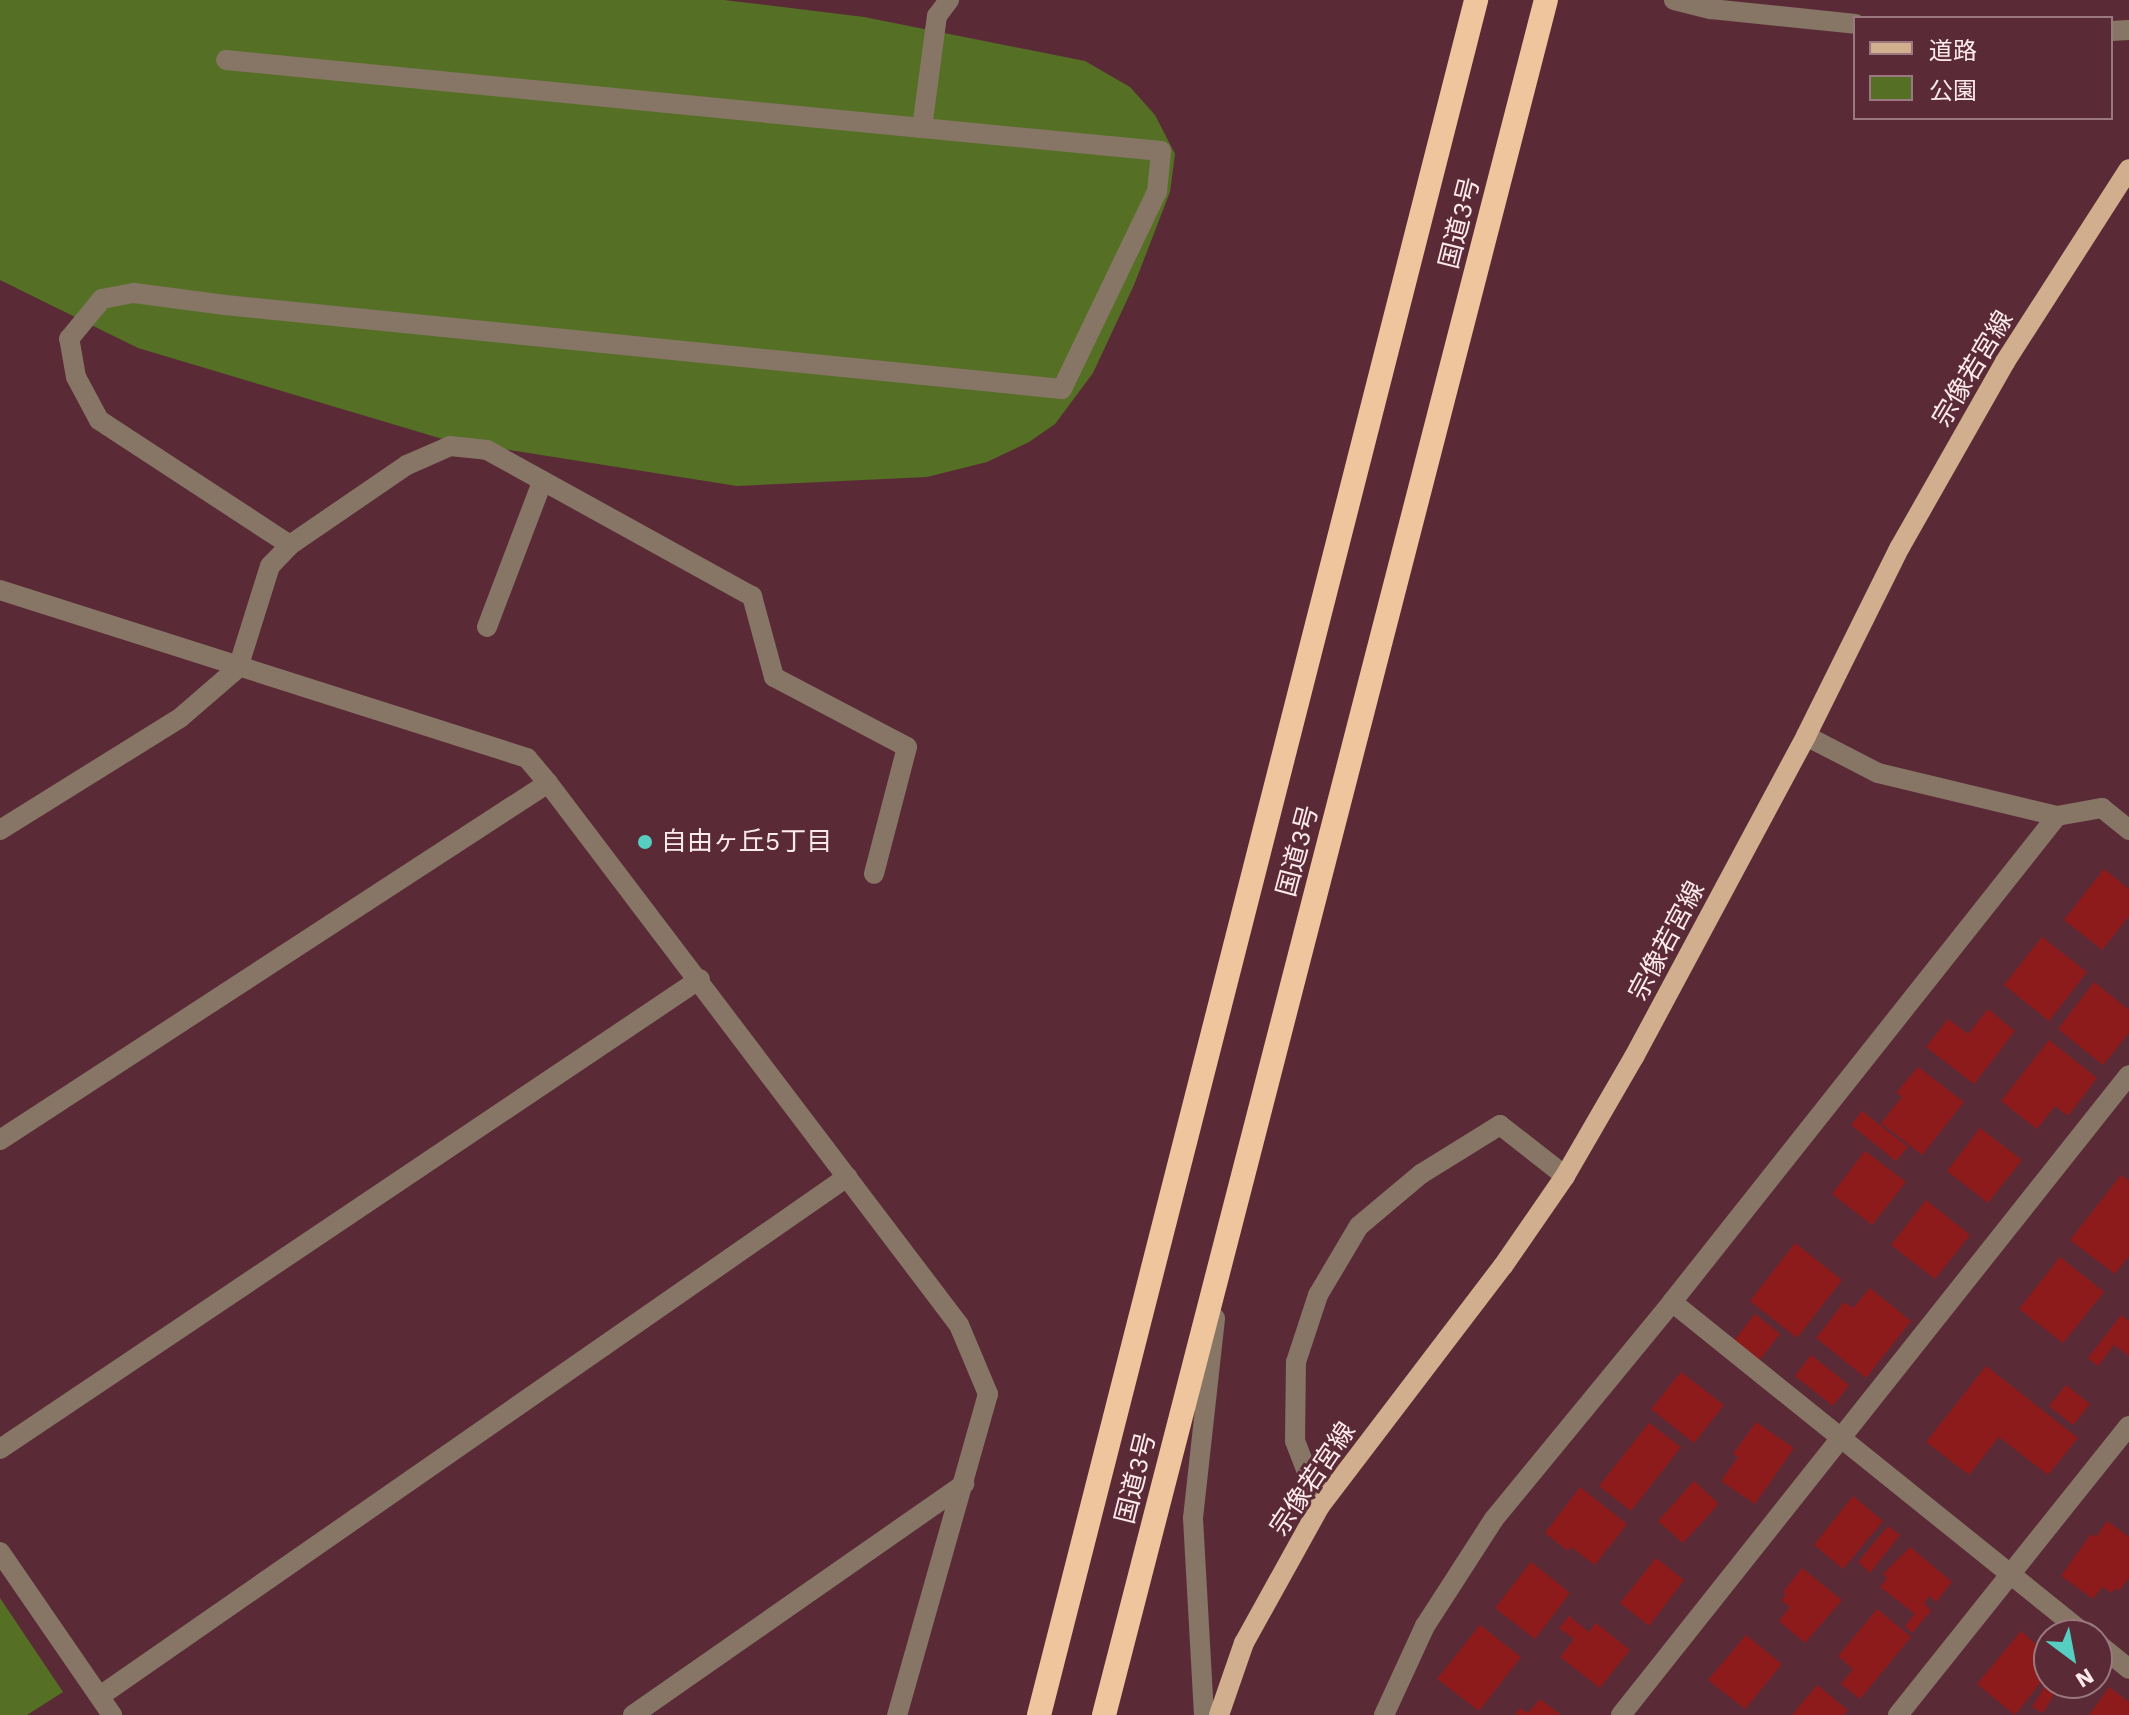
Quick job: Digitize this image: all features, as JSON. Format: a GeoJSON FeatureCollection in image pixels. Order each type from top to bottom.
{"type":"FeatureCollection","features":[{"type":"Feature","properties":{"kind":"highway","name":"国道3号"},"geometry":{"type":"LineString","coordinates":[[1039,1715],[1476,0]]}},
{"type":"Feature","properties":{"kind":"highway","name":"国道3号"},"geometry":{"type":"LineString","coordinates":[[1104,1715],[1546,0]]}},
{"type":"Feature","properties":{"kind":"main road","name":"宗像若宮線"},"geometry":{"type":"LineString","coordinates":[[1219,1715],[1244,1643],[1320,1506],[1503,1266],[1565,1176],[1634,1057],[1806,736],[1900,547],[1998,375],[2129,169]]}},
{"type":"Feature","properties":{"kind":"street"},"geometry":{"type":"LineString","coordinates":[[922,128],[937,16],[949,0]]}},
{"type":"Feature","properties":{"kind":"street"},"geometry":{"type":"LineString","coordinates":[[1674,0],[1711,9],[1853,24]]}},
{"type":"Feature","properties":{"kind":"street"},"geometry":{"type":"LineString","coordinates":[[226,60],[1161,151],[1157,192],[1062,389],[225,305],[134,293],[102,299],[69,339],[76,377],[99,420],[290,545]]}},
{"type":"Feature","properties":{"kind":"street"},"geometry":{"type":"LineString","coordinates":[[0,830],[180,718],[238,668],[270,566],[290,545],[407,465],[450,446],[487,450],[752,596],[774,677],[907,747],[874,874]]}},
{"type":"Feature","properties":{"kind":"street"},"geometry":{"type":"LineString","coordinates":[[487,627],[542,482]]}},
{"type":"Feature","properties":{"kind":"street"},"geometry":{"type":"LineString","coordinates":[[0,590],[527,758],[548,783],[700,979],[959,1325],[988,1394],[897,1715]]}},
{"type":"Feature","properties":{"kind":"street"},"geometry":{"type":"LineString","coordinates":[[1806,736],[1878,773],[2057,816],[2102,808],[2129,830]]}},
{"type":"Feature","properties":{"kind":"street"},"geometry":{"type":"LineString","coordinates":[[0,1140],[548,783]]}},
{"type":"Feature","properties":{"kind":"street"},"geometry":{"type":"LineString","coordinates":[[1384,1715],[1425,1626],[1494,1519],[1672,1302],[2057,816]]}},
{"type":"Feature","properties":{"kind":"street"},"geometry":{"type":"LineString","coordinates":[[0,1449],[700,979]]}},
{"type":"Feature","properties":{"kind":"street"},"geometry":{"type":"LineString","coordinates":[[1621,1715],[2129,1075]]}},
{"type":"Feature","properties":{"kind":"street"},"geometry":{"type":"LineString","coordinates":[[1320,1506],[1295,1441],[1296,1362],[1318,1295],[1359,1226],[1421,1174],[1500,1125],[1565,1176]]}},
{"type":"Feature","properties":{"kind":"street"},"geometry":{"type":"LineString","coordinates":[[100,1696],[847,1177]]}},
{"type":"Feature","properties":{"kind":"street"},"geometry":{"type":"LineString","coordinates":[[1204,1715],[1193,1518],[1222,1255]]}},
{"type":"Feature","properties":{"kind":"street"},"geometry":{"type":"LineString","coordinates":[[1672,1302],[2066,1619]]}},
{"type":"Feature","properties":{"kind":"street"},"geometry":{"type":"LineString","coordinates":[[1898,1715],[2129,1426]]}},
{"type":"Feature","properties":{"kind":"street"},"geometry":{"type":"LineString","coordinates":[[633,1715],[964,1484]]}},
{"type":"Feature","properties":{"kind":"street"},"geometry":{"type":"LineString","coordinates":[[0,1552],[112,1715]]}},
{"type":"Feature","properties":{"kind":"street"},"geometry":{"type":"LineString","coordinates":[[2113,1656],[2129,1669]]}},
{"type":"Feature","properties":{"kind":"green space"},"geometry":{"type":"Polygon","coordinates":[[[0,0],[724,0],[864,17],[1085,61],[1130,87],[1155,115],[1175,154],[1170,192],[1134,285],[1093,373],[1055,424],[1029,442],[987,462],[927,477],[737,486],[446,440],[138,348],[0,280],[0,0]]]}},
{"type":"Feature","properties":{"kind":"green space"},"geometry":{"type":"Polygon","coordinates":[[[0,1598],[63,1692],[27,1715],[0,1715],[0,1598]]]}},
{"type":"Feature","properties":{"kind":"building"},"geometry":{"type":"Polygon","coordinates":[[[2104,869],[2129,889],[2129,916],[2102,950],[2064,920],[2104,869]]]}},
{"type":"Feature","properties":{"kind":"building"},"geometry":{"type":"Polygon","coordinates":[[[2042,937],[2087,972],[2049,1021],[2004,985],[2042,937]]]}},
{"type":"Feature","properties":{"kind":"building"},"geometry":{"type":"Polygon","coordinates":[[[2094,982],[2129,1010],[2129,1033],[2103,1065],[2058,1029],[2094,982]]]}},
{"type":"Feature","properties":{"kind":"building"},"geometry":{"type":"Polygon","coordinates":[[[1988,1009],[2015,1031],[1974,1084],[1926,1047],[1948,1019],[1968,1034],[1988,1009]]]}},
{"type":"Feature","properties":{"kind":"building"},"geometry":{"type":"Polygon","coordinates":[[[2049,1040],[2097,1078],[2068,1116],[2055,1106],[2037,1129],[2001,1101],[2049,1040]]]}},
{"type":"Feature","properties":{"kind":"building"},"geometry":{"type":"Polygon","coordinates":[[[1918,1067],[1964,1102],[1922,1155],[1881,1123],[1902,1097],[1896,1093],[1918,1067]]]}},
{"type":"Feature","properties":{"kind":"building"},"geometry":{"type":"Polygon","coordinates":[[[1862,1111],[1908,1147],[1896,1161],[1851,1125],[1862,1111]]]}},
{"type":"Feature","properties":{"kind":"building"},"geometry":{"type":"Polygon","coordinates":[[[1980,1128],[2022,1160],[1988,1203],[1947,1171],[1980,1128]]]}},
{"type":"Feature","properties":{"kind":"building"},"geometry":{"type":"Polygon","coordinates":[[[1865,1151],[1906,1182],[1872,1225],[1832,1194],[1865,1151]]]}},
{"type":"Feature","properties":{"kind":"building"},"geometry":{"type":"Polygon","coordinates":[[[2121,1175],[2129,1181],[2129,1256],[2115,1274],[2070,1240],[2121,1175]]]}},
{"type":"Feature","properties":{"kind":"building"},"geometry":{"type":"Polygon","coordinates":[[[1926,1200],[1970,1235],[1935,1279],[1891,1245],[1926,1200]]]}},
{"type":"Feature","properties":{"kind":"building"},"geometry":{"type":"Polygon","coordinates":[[[1795,1243],[1842,1280],[1797,1338],[1750,1301],[1795,1243]]]}},
{"type":"Feature","properties":{"kind":"building"},"geometry":{"type":"Polygon","coordinates":[[[2060,1257],[2104,1292],[2063,1343],[2019,1309],[2060,1257]]]}},
{"type":"Feature","properties":{"kind":"building"},"geometry":{"type":"Polygon","coordinates":[[[1870,1288],[1911,1321],[1866,1378],[1816,1338],[1844,1302],[1853,1308],[1870,1288]]]}},
{"type":"Feature","properties":{"kind":"building"},"geometry":{"type":"Polygon","coordinates":[[[1755,1314],[1780,1334],[1758,1362],[1733,1342],[1755,1314]]]}},
{"type":"Feature","properties":{"kind":"building"},"geometry":{"type":"Polygon","coordinates":[[[2121,1315],[2129,1321],[2129,1356],[2114,1345],[2098,1366],[2088,1358],[2121,1315]]]}},
{"type":"Feature","properties":{"kind":"building"},"geometry":{"type":"Polygon","coordinates":[[[1811,1355],[1849,1385],[1833,1406],[1795,1376],[1811,1355]]]}},
{"type":"Feature","properties":{"kind":"building"},"geometry":{"type":"Polygon","coordinates":[[[1986,1366],[2078,1438],[2048,1475],[1999,1437],[1969,1475],[1926,1442],[1986,1366]]]}},
{"type":"Feature","properties":{"kind":"building"},"geometry":{"type":"Polygon","coordinates":[[[1681,1372],[1724,1405],[1694,1443],[1651,1409],[1681,1372]]]}},
{"type":"Feature","properties":{"kind":"building"},"geometry":{"type":"Polygon","coordinates":[[[2066,1385],[2090,1404],[2073,1425],[2049,1406],[2066,1385]]]}},
{"type":"Feature","properties":{"kind":"building"},"geometry":{"type":"Polygon","coordinates":[[[1756,1422],[1794,1448],[1755,1504],[1721,1481],[1738,1457],[1733,1454],[1756,1422]]]}},
{"type":"Feature","properties":{"kind":"building"},"geometry":{"type":"Polygon","coordinates":[[[1649,1423],[1681,1447],[1631,1511],[1599,1486],[1649,1423]]]}},
{"type":"Feature","properties":{"kind":"building"},"geometry":{"type":"Polygon","coordinates":[[[1694,1481],[1719,1504],[1683,1543],[1658,1521],[1694,1481]]]}},
{"type":"Feature","properties":{"kind":"building"},"geometry":{"type":"Polygon","coordinates":[[[1580,1487],[1627,1524],[1595,1565],[1571,1547],[1568,1551],[1545,1533],[1580,1487]]]}},
{"type":"Feature","properties":{"kind":"building"},"geometry":{"type":"Polygon","coordinates":[[[1853,1496],[1883,1521],[1843,1569],[1814,1545],[1853,1496]]]}},
{"type":"Feature","properties":{"kind":"building"},"geometry":{"type":"Polygon","coordinates":[[[2107,1521],[2129,1537],[2129,1578],[2119,1591],[2115,1588],[2112,1593],[2102,1587],[2093,1599],[2061,1576],[2091,1534],[2096,1537],[2107,1521]]]}},
{"type":"Feature","properties":{"kind":"building"},"geometry":{"type":"Polygon","coordinates":[[[1888,1526],[1900,1535],[1870,1573],[1858,1562],[1888,1526]]]}},
{"type":"Feature","properties":{"kind":"building"},"geometry":{"type":"Polygon","coordinates":[[[1910,1547],[1952,1582],[1936,1602],[1929,1596],[1924,1603],[1931,1611],[1912,1633],[1905,1626],[1915,1614],[1880,1587],[1887,1578],[1883,1574],[1910,1547]]]}},
{"type":"Feature","properties":{"kind":"building"},"geometry":{"type":"Polygon","coordinates":[[[1656,1558],[1684,1580],[1649,1626],[1620,1603],[1656,1558]]]}},
{"type":"Feature","properties":{"kind":"building"},"geometry":{"type":"Polygon","coordinates":[[[1531,1562],[1570,1593],[1535,1639],[1495,1608],[1531,1562]]]}},
{"type":"Feature","properties":{"kind":"building"},"geometry":{"type":"Polygon","coordinates":[[[1802,1568],[1842,1600],[1805,1643],[1779,1621],[1790,1607],[1781,1600],[1786,1595],[1783,1592],[1802,1568]]]}},
{"type":"Feature","properties":{"kind":"building"},"geometry":{"type":"Polygon","coordinates":[[[1877,1609],[1911,1637],[1860,1699],[1841,1684],[1853,1669],[1838,1656],[1877,1609]]]}},
{"type":"Feature","properties":{"kind":"building"},"geometry":{"type":"Polygon","coordinates":[[[1569,1616],[1589,1632],[1596,1623],[1630,1650],[1600,1688],[1560,1657],[1574,1639],[1559,1628],[1569,1616]]]}},
{"type":"Feature","properties":{"kind":"building"},"geometry":{"type":"Polygon","coordinates":[[[1480,1625],[1521,1657],[1479,1711],[1437,1679],[1480,1625]]]}},
{"type":"Feature","properties":{"kind":"building"},"geometry":{"type":"Polygon","coordinates":[[[2021,1631],[2033,1642],[2033,1692],[2015,1715],[1977,1684],[2021,1631]]]}},
{"type":"Feature","properties":{"kind":"building"},"geometry":{"type":"Polygon","coordinates":[[[1746,1635],[1782,1664],[1745,1709],[1708,1680],[1746,1635]]]}},
{"type":"Feature","properties":{"kind":"building"},"geometry":{"type":"Polygon","coordinates":[[[1817,1685],[1848,1710],[1844,1715],[1792,1715],[1817,1685]]]}},
{"type":"Feature","properties":{"kind":"building"},"geometry":{"type":"Polygon","coordinates":[[[2113,1690],[2129,1702],[2129,1715],[2089,1715],[2100,1699],[2113,1699],[2113,1690]]]}},
{"type":"Feature","properties":{"kind":"building"},"geometry":{"type":"Polygon","coordinates":[[[1540,1699],[1561,1715],[1515,1715],[1520,1708],[1528,1713],[1540,1699]]]}},
{"type":"Feature","properties":{"kind":"building"},"geometry":{"type":"Polygon","coordinates":[[[2037,1699],[2051,1699],[2043,1713],[2032,1707],[2037,1699]]]}},
{"type":"Feature","properties":{"kind":"place","name":"自由ヶ丘5丁目"},"geometry":{"type":"Point","coordinates":[645,842]}}]}
